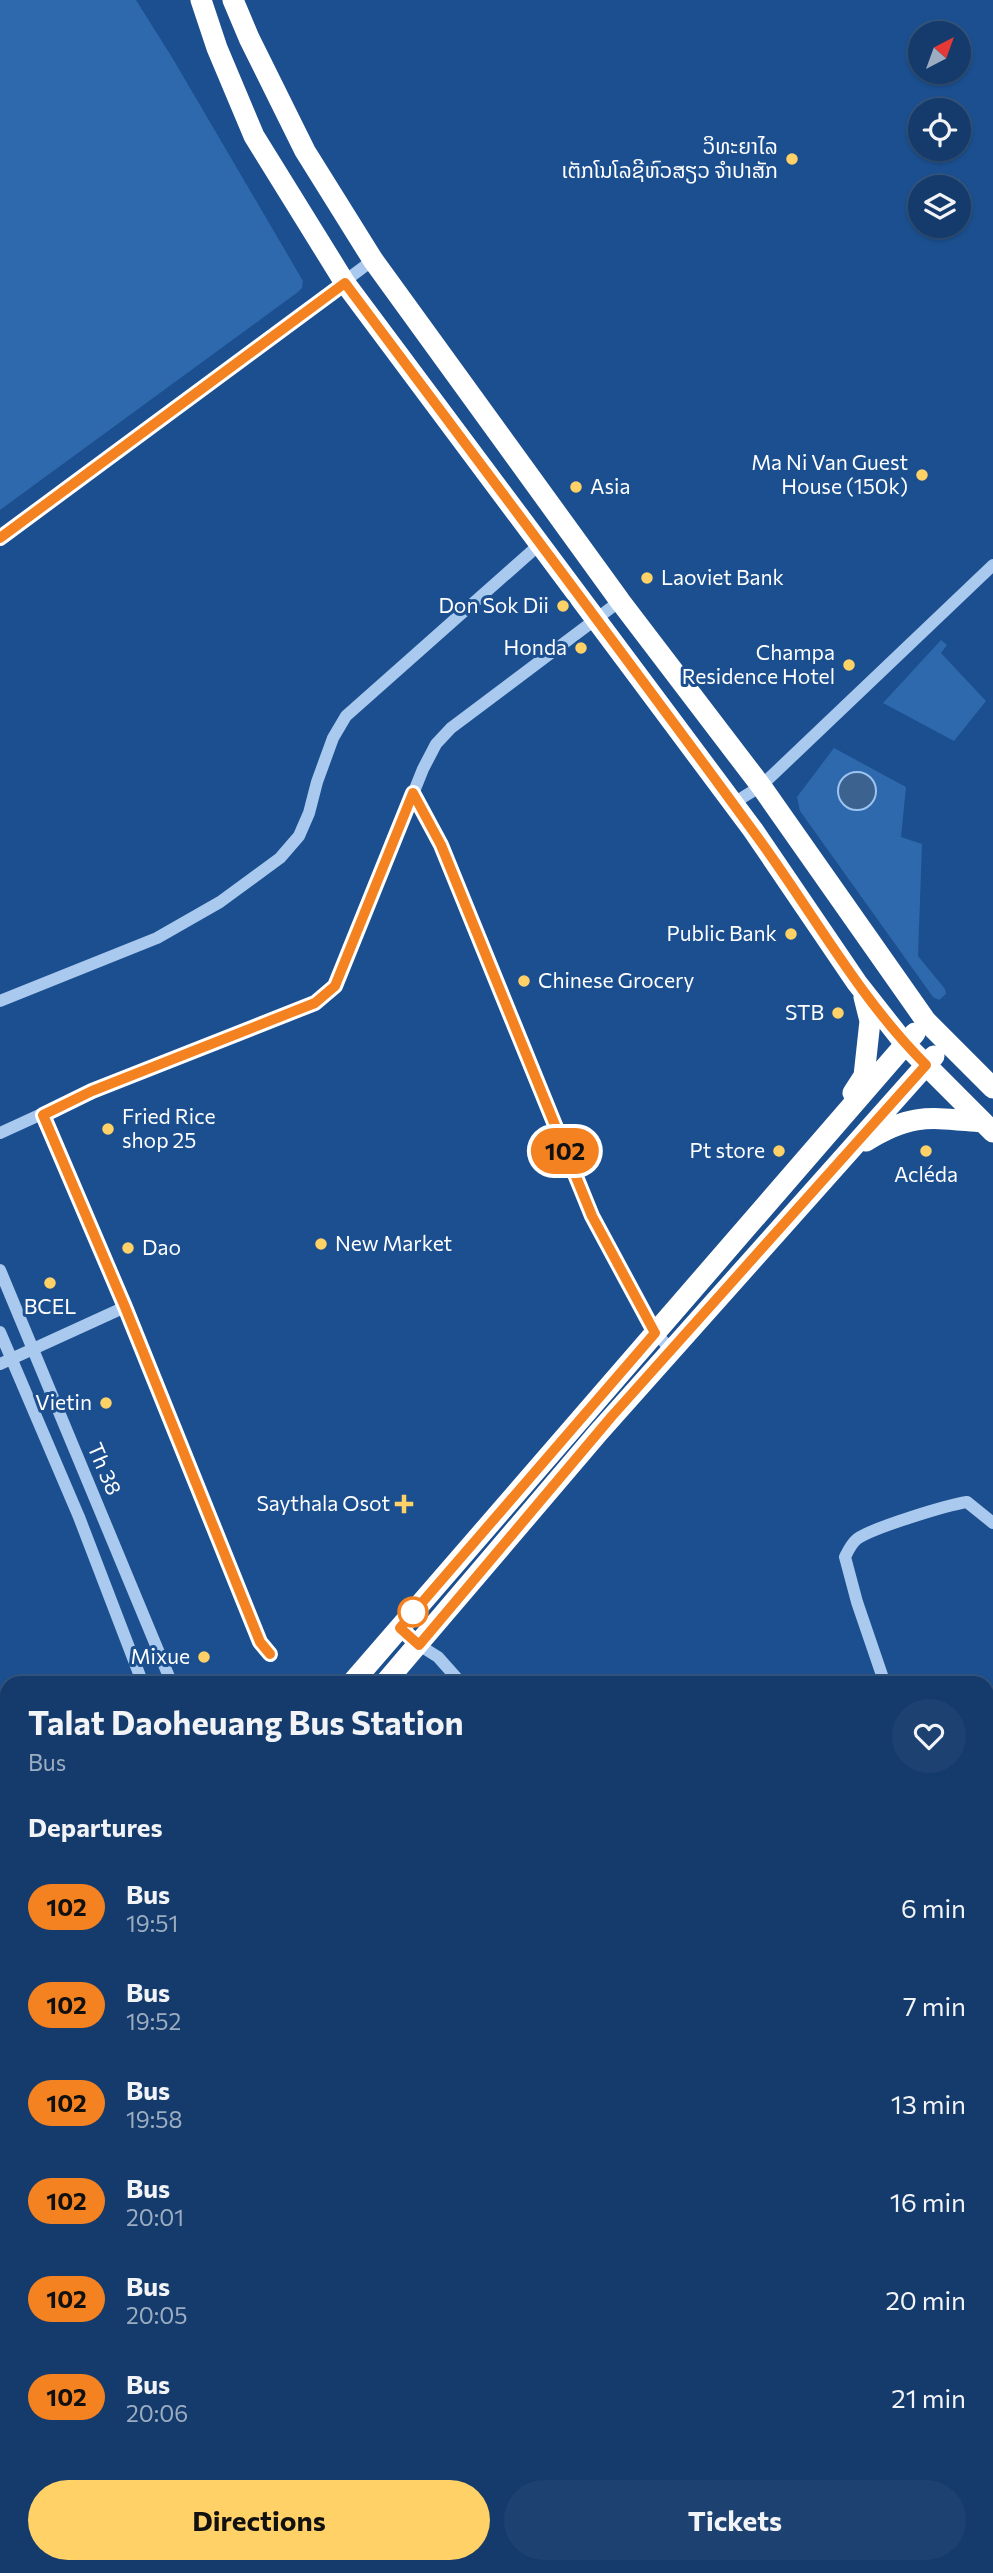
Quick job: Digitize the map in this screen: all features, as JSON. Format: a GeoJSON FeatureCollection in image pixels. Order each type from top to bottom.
{"type":"FeatureCollection","features":[{"type":"Feature","properties":{"kind":"highway"},"geometry":{"type":"LineString","coordinates":[[201,0],[217,48],[254,136],[345,283],[753,830],[861,988],[905,1044],[988,1127]]}},
{"type":"Feature","properties":{"kind":"highway"},"geometry":{"type":"LineString","coordinates":[[233,0],[305,151],[373,260],[620,601],[761,786],[926,1021],[993,1088]]}},
{"type":"Feature","properties":{"kind":"highway"},"geometry":{"type":"LineString","coordinates":[[828,1132],[864,1076],[870,1021],[861,988]]}},
{"type":"Feature","properties":{"kind":"highway"},"geometry":{"type":"LineString","coordinates":[[358,1676],[926,1021]]}},
{"type":"Feature","properties":{"kind":"highway"},"geometry":{"type":"LineString","coordinates":[[391,1676],[671,1349],[947,1042]]}},
{"type":"Feature","properties":{"kind":"highway"},"geometry":{"type":"LineString","coordinates":[[847,1153],[893,1125],[924,1117],[988,1127]]}},
{"type":"Feature","properties":{"kind":"street"},"geometry":{"type":"LineString","coordinates":[[0,538],[373,260]]}},
{"type":"Feature","properties":{"kind":"street"},"geometry":{"type":"LineString","coordinates":[[0,1001],[157,939],[219,902],[280,858],[299,836],[309,814],[333,738],[346,716],[540,544]]}},
{"type":"Feature","properties":{"kind":"street"},"geometry":{"type":"LineString","coordinates":[[732,804],[761,786],[993,565]]}},
{"type":"Feature","properties":{"kind":"street"},"geometry":{"type":"LineString","coordinates":[[0,1133],[92,1091],[315,1003],[335,986],[413,793],[436,744],[451,728],[620,601]]}},
{"type":"Feature","properties":{"kind":"street"},"geometry":{"type":"LineString","coordinates":[[413,793],[441,845],[592,1216],[655,1333],[671,1349]]}},
{"type":"Feature","properties":{"kind":"street"},"geometry":{"type":"LineString","coordinates":[[43,1115],[125,1307],[260,1642],[270,1654]]}},
{"type":"Feature","properties":{"kind":"street","name":"Th 38"},"geometry":{"type":"LineString","coordinates":[[0,1270],[169,1676]]}},
{"type":"Feature","properties":{"kind":"street"},"geometry":{"type":"LineString","coordinates":[[6,1362],[125,1307]]}},
{"type":"Feature","properties":{"kind":"street","name":"Th 38"},"geometry":{"type":"LineString","coordinates":[[0,1332],[6,1362],[79,1517],[140,1676]]}},
{"type":"Feature","properties":{"kind":"street"},"geometry":{"type":"LineString","coordinates":[[883,1676],[857,1602],[845,1558],[851,1546],[868,1533],[967,1502],[993,1523]]}},
{"type":"Feature","properties":{"kind":"street"},"geometry":{"type":"LineString","coordinates":[[400,1628],[438,1657],[455,1676]]}},
{"type":"Feature","properties":{"kind":"shaded area"},"geometry":{"type":"Polygon","coordinates":[[[0,0],[136,0],[303,281],[298,292],[0,510],[0,0]]]}},
{"type":"Feature","properties":{"kind":"shaded area"},"geometry":{"type":"Polygon","coordinates":[[[941,640],[947,645],[941,653],[986,701],[954,741],[883,703],[941,640]]]}},
{"type":"Feature","properties":{"kind":"shaded area"},"geometry":{"type":"Polygon","coordinates":[[[834,748],[906,787],[901,837],[922,844],[918,956],[945,989],[946,994],[939,1000],[933,997],[800,811],[797,797],[834,748]],[[867,774],[857,810],[869,805],[875,795],[872,779],[867,774]]]}},
{"type":"Feature","properties":{"kind":"shaded area"},"geometry":{"type":"Polygon","coordinates":[[[857,772],[871,777],[876,791],[871,805],[857,810],[843,805],[838,791],[843,777],[857,772]]]}},
{"type":"Feature","properties":{"kind":"bus line","name":"102"},"geometry":{"type":"LineString","coordinates":[[0,538],[345,283],[753,830],[857,983],[905,1044],[926,1065],[612,1416],[419,1645],[400,1628],[655,1333],[603,1241],[441,845],[413,793],[335,986],[315,1003],[92,1091],[43,1115],[125,1307],[260,1642],[270,1654]]}},
{"type":"Feature","properties":{"kind":"place","name":"ວິທະຍາໄລ ເຕັກໂນໂລຊີຫົວສຽວ ຈຳປາສັກ"},"geometry":{"type":"Point","coordinates":[792,159]}},
{"type":"Feature","properties":{"kind":"place","name":"Ma Ni Van Guest House (150k)"},"geometry":{"type":"Point","coordinates":[922,475]}},
{"type":"Feature","properties":{"kind":"place","name":"Asia"},"geometry":{"type":"Point","coordinates":[576,487]}},
{"type":"Feature","properties":{"kind":"place","name":"Laoviet Bank"},"geometry":{"type":"Point","coordinates":[647,578]}},
{"type":"Feature","properties":{"kind":"place","name":"Don Sok Dii"},"geometry":{"type":"Point","coordinates":[563,606]}},
{"type":"Feature","properties":{"kind":"place","name":"Honda"},"geometry":{"type":"Point","coordinates":[581,648]}},
{"type":"Feature","properties":{"kind":"place","name":"Champa Residence Hotel"},"geometry":{"type":"Point","coordinates":[849,665]}},
{"type":"Feature","properties":{"kind":"place","name":"Public Bank"},"geometry":{"type":"Point","coordinates":[791,934]}},
{"type":"Feature","properties":{"kind":"place","name":"Chinese Grocery"},"geometry":{"type":"Point","coordinates":[524,981]}},
{"type":"Feature","properties":{"kind":"place","name":"STB"},"geometry":{"type":"Point","coordinates":[838,1013]}},
{"type":"Feature","properties":{"kind":"place","name":"Fried Rice shop 25"},"geometry":{"type":"Point","coordinates":[108,1129]}},
{"type":"Feature","properties":{"kind":"place","name":"Pt store"},"geometry":{"type":"Point","coordinates":[779,1151]}},
{"type":"Feature","properties":{"kind":"place","name":"Acléda"},"geometry":{"type":"Point","coordinates":[926,1151]}},
{"type":"Feature","properties":{"kind":"place","name":"New Market"},"geometry":{"type":"Point","coordinates":[321,1244]}},
{"type":"Feature","properties":{"kind":"place","name":"Dao"},"geometry":{"type":"Point","coordinates":[128,1248]}},
{"type":"Feature","properties":{"kind":"place","name":"BCEL"},"geometry":{"type":"Point","coordinates":[50,1283]}},
{"type":"Feature","properties":{"kind":"place","name":"Vietin"},"geometry":{"type":"Point","coordinates":[106,1403]}},
{"type":"Feature","properties":{"kind":"place","name":"Saythala Osot"},"geometry":{"type":"Point","coordinates":[404,1504]}},
{"type":"Feature","properties":{"kind":"place","name":"Mixue"},"geometry":{"type":"Point","coordinates":[204,1657]}}]}
